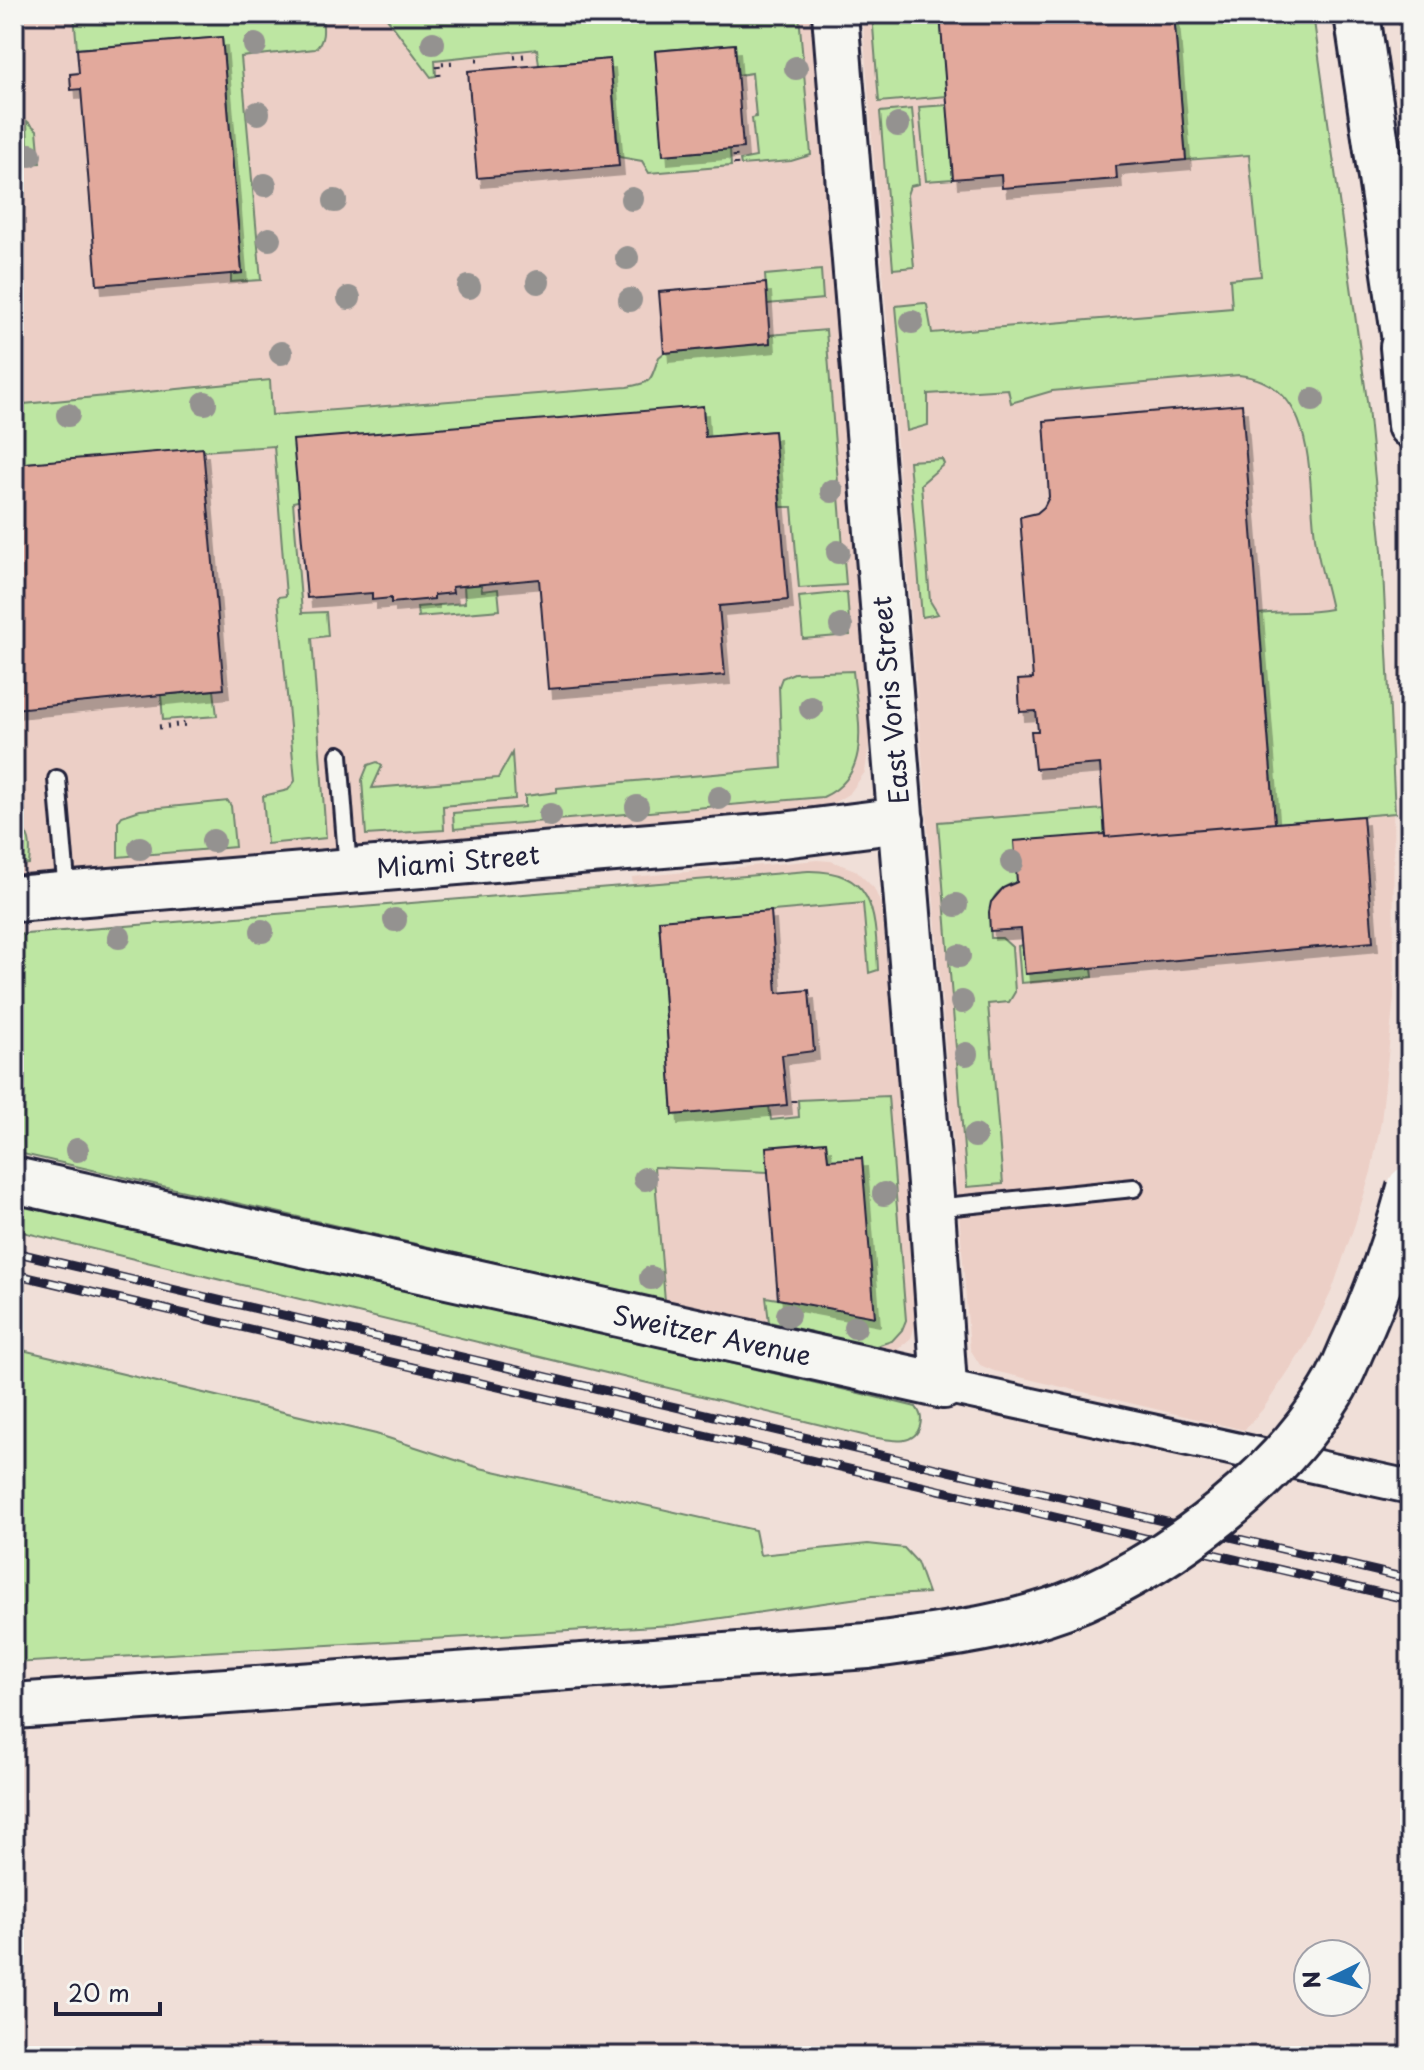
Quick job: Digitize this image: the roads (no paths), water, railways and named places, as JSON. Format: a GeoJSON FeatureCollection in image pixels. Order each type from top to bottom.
{"type":"FeatureCollection","features":[{"type":"Feature","properties":{"kind":"main road","name":"East Voris Street"},"geometry":{"type":"LineString","coordinates":[[835,14],[944,1386]]}},
{"type":"Feature","properties":{"kind":"main road"},"geometry":{"type":"LineString","coordinates":[[1357,14],[1410,375]]}},
{"type":"Feature","properties":{"kind":"main road"},"geometry":{"type":"LineString","coordinates":[[1400,313],[1410,425]]}},
{"type":"Feature","properties":{"kind":"main road","name":"Miami Street"},"geometry":{"type":"LineString","coordinates":[[14,899],[783,835],[901,820]]}},
{"type":"Feature","properties":{"kind":"main road","name":"Sweitzer Avenue"},"geometry":{"type":"LineString","coordinates":[[14,1180],[944,1386]]}},
{"type":"Feature","properties":{"kind":"main road"},"geometry":{"type":"LineString","coordinates":[[14,1706],[868,1646],[1026,1618],[1081,1599],[1147,1565],[1208,1522],[1298,1439],[1332,1390],[1364,1323],[1391,1256],[1410,1188]]}},
{"type":"Feature","properties":{"kind":"street","name":"Sweitzer Avenue"},"geometry":{"type":"LineString","coordinates":[[944,1386],[1410,1487]]}},
{"type":"Feature","properties":{"kind":"lane"},"geometry":{"type":"LineString","coordinates":[[339,755],[348,871]]}},
{"type":"Feature","properties":{"kind":"lane"},"geometry":{"type":"LineString","coordinates":[[57,779],[67,894]]}},
{"type":"Feature","properties":{"kind":"lane"},"geometry":{"type":"LineString","coordinates":[[932,1209],[1134,1188]]}},
{"type":"Feature","properties":{"kind":"railway"},"geometry":{"type":"LineString","coordinates":[[14,1252],[1410,1579]]}},
{"type":"Feature","properties":{"kind":"railway"},"geometry":{"type":"LineString","coordinates":[[14,1274],[1410,1600]]}}]}
